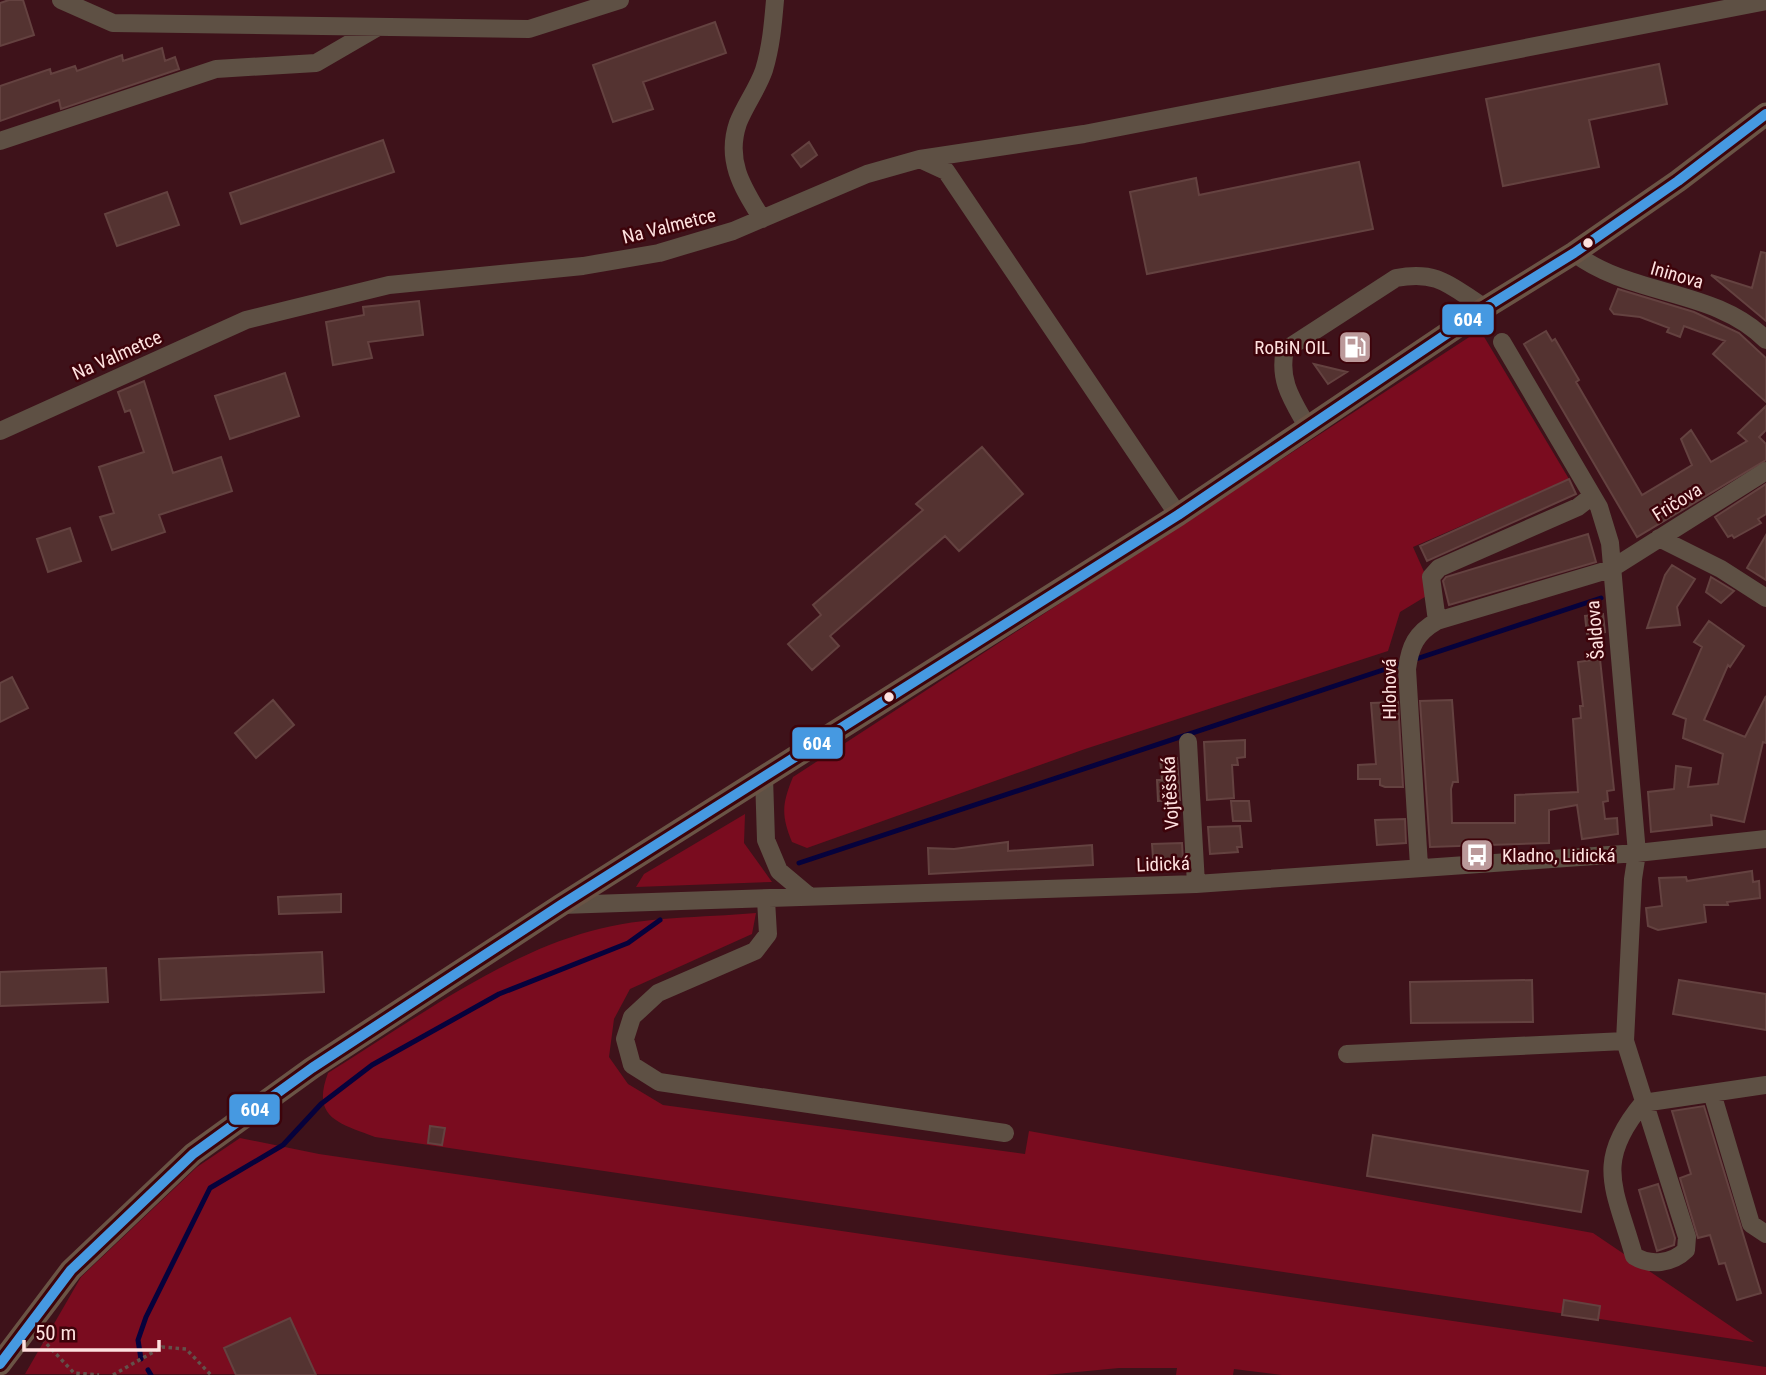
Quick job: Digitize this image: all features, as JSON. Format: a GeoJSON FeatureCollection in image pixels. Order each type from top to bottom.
{"type":"FeatureCollection","features":[{"type":"Feature","properties":{"kind":"main road"},"geometry":{"type":"LineString","coordinates":[[0,1364],[71,1270],[193,1154],[312,1068],[561,905],[1178,515],[1485,308],[1574,253],[1678,181],[1766,114]]}},
{"type":"Feature","properties":{"kind":"street"},"geometry":{"type":"LineString","coordinates":[[61,0],[113,23],[528,29],[620,0]]}},
{"type":"Feature","properties":{"kind":"street"},"geometry":{"type":"LineString","coordinates":[[762,219],[740,183],[734,163],[734,146],[738,125],[764,72],[772,39],[775,0]]}},
{"type":"Feature","properties":{"kind":"street","name":"Na Valmetce"},"geometry":{"type":"LineString","coordinates":[[0,431],[246,320],[389,285],[583,266],[659,253],[689,246],[762,219],[867,174],[920,159],[1084,134],[1766,1]]}},
{"type":"Feature","properties":{"kind":"street"},"geometry":{"type":"LineString","coordinates":[[0,141],[216,69],[316,63],[378,27]]}},
{"type":"Feature","properties":{"kind":"street"},"geometry":{"type":"LineString","coordinates":[[920,159],[946,171],[1178,515]]}},
{"type":"Feature","properties":{"kind":"street","name":"Ininova"},"geometry":{"type":"LineString","coordinates":[[1574,253],[1594,269],[1629,283],[1720,309],[1753,326],[1766,340]]}},
{"type":"Feature","properties":{"kind":"street"},"geometry":{"type":"LineString","coordinates":[[1308,428],[1285,386],[1281,368],[1286,350],[1396,278],[1417,274],[1435,276],[1485,308]]}},
{"type":"Feature","properties":{"kind":"street","name":"Šaldova"},"geometry":{"type":"LineString","coordinates":[[1503,342],[1592,496],[1610,543],[1637,853],[1629,940],[1625,1041],[1687,1237],[1686,1250],[1680,1256],[1656,1263],[1634,1256],[1610,1162],[1628,1122],[1643,1102]]}},
{"type":"Feature","properties":{"kind":"street","name":"Fričova"},"geometry":{"type":"LineString","coordinates":[[1611,569],[1766,471]]}},
{"type":"Feature","properties":{"kind":"street"},"geometry":{"type":"LineString","coordinates":[[1437,621],[1431,577],[1439,568],[1578,507],[1592,496]]}},
{"type":"Feature","properties":{"kind":"street"},"geometry":{"type":"LineString","coordinates":[[1659,538],[1721,569],[1766,598]]}},
{"type":"Feature","properties":{"kind":"street","name":"Hlohová"},"geometry":{"type":"LineString","coordinates":[[1419,866],[1407,669],[1410,650],[1423,629],[1437,621],[1611,569]]}},
{"type":"Feature","properties":{"kind":"street","name":"Vojtěšská"},"geometry":{"type":"LineString","coordinates":[[1188,743],[1196,884]]}},
{"type":"Feature","properties":{"kind":"street"},"geometry":{"type":"LineString","coordinates":[[764,777],[766,840],[779,871],[810,897]]}},
{"type":"Feature","properties":{"kind":"street","name":"Lidická"},"geometry":{"type":"LineString","coordinates":[[561,905],[1196,884],[1419,866],[1637,853],[1766,838]]}},
{"type":"Feature","properties":{"kind":"street"},"geometry":{"type":"LineString","coordinates":[[766,900],[768,934],[755,951],[658,993],[632,1017],[625,1038],[632,1065],[659,1082],[1005,1133]]}},
{"type":"Feature","properties":{"kind":"street"},"geometry":{"type":"LineString","coordinates":[[1347,1054],[1625,1041]]}},
{"type":"Feature","properties":{"kind":"street"},"geometry":{"type":"LineString","coordinates":[[1643,1102],[1766,1085]]}},
{"type":"Feature","properties":{"kind":"street"},"geometry":{"type":"LineString","coordinates":[[1712,1093],[1751,1224],[1766,1234]]}},
{"type":"Feature","properties":{"kind":"path"},"geometry":{"type":"LineString","coordinates":[[29,1324],[74,1373],[99,1375]]}},
{"type":"Feature","properties":{"kind":"path"},"geometry":{"type":"LineString","coordinates":[[113,1375],[162,1347],[186,1349],[211,1375]]}},
{"type":"Feature","properties":{"kind":"shaded area"},"geometry":{"type":"Polygon","coordinates":[[[1480,330],[1569,479],[1413,547],[1433,592],[1400,612],[1388,651],[1085,749],[807,848],[792,842],[784,810],[793,777],[1480,330]]]}},
{"type":"Feature","properties":{"kind":"shaded area"},"geometry":{"type":"Polygon","coordinates":[[[745,814],[744,843],[772,882],[636,887],[644,874],[745,814]]]}},
{"type":"Feature","properties":{"kind":"shaded area"},"geometry":{"type":"Polygon","coordinates":[[[756,913],[752,934],[630,989],[614,1019],[609,1057],[628,1084],[663,1105],[1025,1154],[1029,1131],[1593,1233],[1754,1342],[375,1137],[340,1122],[326,1109],[323,1100],[328,1073],[455,993],[522,957],[557,942],[611,926],[652,920],[756,913]]]}},
{"type":"Feature","properties":{"kind":"shaded area"},"geometry":{"type":"Polygon","coordinates":[[[240,1138],[319,1154],[1766,1367],[1766,1375],[1282,1375],[1234,1369],[1233,1375],[1176,1375],[1177,1368],[1119,1368],[1046,1375],[25,1374],[81,1277],[197,1167],[240,1138]]]}},
{"type":"Feature","properties":{"kind":"building"},"geometry":{"type":"Polygon","coordinates":[[[23,0],[34,35],[0,46],[0,3],[23,0]]]}},
{"type":"Feature","properties":{"kind":"building"},"geometry":{"type":"Polygon","coordinates":[[[715,22],[726,53],[643,82],[653,109],[613,122],[593,65],[715,22]]]}},
{"type":"Feature","properties":{"kind":"building"},"geometry":{"type":"Polygon","coordinates":[[[162,48],[165,61],[175,57],[179,69],[61,109],[59,100],[0,121],[0,86],[50,69],[51,74],[75,66],[77,71],[122,55],[123,61],[162,48]]]}},
{"type":"Feature","properties":{"kind":"building"},"geometry":{"type":"Polygon","coordinates":[[[1659,64],[1667,104],[1589,120],[1599,167],[1503,186],[1486,99],[1659,64]]]}},
{"type":"Feature","properties":{"kind":"building"},"geometry":{"type":"Polygon","coordinates":[[[383,140],[394,172],[241,224],[230,193],[383,140]]]}},
{"type":"Feature","properties":{"kind":"building"},"geometry":{"type":"Polygon","coordinates":[[[809,142],[817,155],[801,167],[792,155],[809,142]]]}},
{"type":"Feature","properties":{"kind":"building"},"geometry":{"type":"Polygon","coordinates":[[[1359,162],[1373,229],[1147,274],[1130,192],[1196,178],[1199,195],[1359,162]]]}},
{"type":"Feature","properties":{"kind":"building"},"geometry":{"type":"Polygon","coordinates":[[[167,192],[179,225],[117,246],[105,214],[167,192]]]}},
{"type":"Feature","properties":{"kind":"building"},"geometry":{"type":"Polygon","coordinates":[[[1761,252],[1766,253],[1766,321],[1711,275],[1752,288],[1761,252]]]}},
{"type":"Feature","properties":{"kind":"building"},"geometry":{"type":"Polygon","coordinates":[[[1618,289],[1694,312],[1739,333],[1766,358],[1766,402],[1713,354],[1725,341],[1684,326],[1680,337],[1667,332],[1669,328],[1640,317],[1614,314],[1610,309],[1618,289]]]}},
{"type":"Feature","properties":{"kind":"building"},"geometry":{"type":"Polygon","coordinates":[[[419,301],[423,335],[368,342],[372,358],[333,365],[326,322],[364,315],[363,307],[419,301]]]}},
{"type":"Feature","properties":{"kind":"building"},"geometry":{"type":"Polygon","coordinates":[[[1546,331],[1552,341],[1555,339],[1579,380],[1576,382],[1642,495],[1692,465],[1681,439],[1691,430],[1711,462],[1747,441],[1738,433],[1766,406],[1766,430],[1759,437],[1766,444],[1766,460],[1637,537],[1524,344],[1546,331]]]}},
{"type":"Feature","properties":{"kind":"building"},"geometry":{"type":"Polygon","coordinates":[[[1314,364],[1347,372],[1328,384],[1314,364]]]}},
{"type":"Feature","properties":{"kind":"building"},"geometry":{"type":"Polygon","coordinates":[[[285,373],[299,416],[230,439],[215,396],[285,373]]]}},
{"type":"Feature","properties":{"kind":"building"},"geometry":{"type":"Polygon","coordinates":[[[144,381],[173,473],[221,457],[232,491],[159,515],[165,532],[112,550],[100,517],[114,513],[99,467],[144,452],[130,410],[125,412],[118,392],[144,381]]]}},
{"type":"Feature","properties":{"kind":"building"},"geometry":{"type":"Polygon","coordinates":[[[982,447],[1023,494],[959,551],[945,536],[830,636],[839,646],[812,670],[788,644],[821,615],[813,605],[923,510],[916,504],[982,447]]]}},
{"type":"Feature","properties":{"kind":"building"},"geometry":{"type":"Polygon","coordinates":[[[1569,479],[1576,494],[1427,561],[1420,546],[1569,479]]]}},
{"type":"Feature","properties":{"kind":"building"},"geometry":{"type":"Polygon","coordinates":[[[1766,484],[1766,514],[1758,519],[1761,523],[1734,538],[1732,535],[1728,537],[1715,517],[1766,484]]]}},
{"type":"Feature","properties":{"kind":"building"},"geometry":{"type":"Polygon","coordinates":[[[70,528],[81,561],[48,572],[37,539],[70,528]]]}},
{"type":"Feature","properties":{"kind":"building"},"geometry":{"type":"Polygon","coordinates":[[[1588,534],[1596,562],[1449,605],[1443,581],[1446,577],[1588,534]]]}},
{"type":"Feature","properties":{"kind":"building"},"geometry":{"type":"Polygon","coordinates":[[[1766,535],[1766,580],[1747,568],[1766,535]]]}},
{"type":"Feature","properties":{"kind":"building"},"geometry":{"type":"Polygon","coordinates":[[[1672,565],[1695,579],[1677,607],[1680,625],[1647,628],[1665,575],[1672,565]]]}},
{"type":"Feature","properties":{"kind":"building"},"geometry":{"type":"Polygon","coordinates":[[[1711,577],[1734,591],[1721,603],[1706,592],[1711,577]]]}},
{"type":"Feature","properties":{"kind":"building"},"geometry":{"type":"Polygon","coordinates":[[[1603,614],[1605,632],[1587,634],[1585,616],[1603,614]]]}},
{"type":"Feature","properties":{"kind":"building"},"geometry":{"type":"Polygon","coordinates":[[[1709,621],[1744,646],[1730,667],[1728,665],[1704,720],[1745,737],[1766,696],[1766,743],[1763,742],[1744,822],[1711,815],[1712,825],[1651,832],[1648,792],[1674,789],[1676,766],[1691,768],[1688,787],[1718,784],[1723,754],[1683,738],[1686,719],[1673,714],[1702,647],[1694,642],[1709,621]]]}},
{"type":"Feature","properties":{"kind":"building"},"geometry":{"type":"Polygon","coordinates":[[[1600,659],[1614,790],[1607,791],[1608,801],[1603,802],[1605,819],[1617,818],[1618,834],[1582,839],[1577,805],[1549,810],[1549,843],[1430,847],[1420,701],[1452,700],[1458,782],[1453,782],[1451,789],[1452,823],[1515,823],[1515,795],[1578,792],[1573,719],[1581,718],[1580,706],[1583,706],[1578,662],[1600,659]]]}},
{"type":"Feature","properties":{"kind":"building"},"geometry":{"type":"Polygon","coordinates":[[[12,677],[28,708],[0,722],[0,683],[12,677]]]}},
{"type":"Feature","properties":{"kind":"building"},"geometry":{"type":"Polygon","coordinates":[[[273,700],[294,725],[256,758],[235,733],[273,700]]]}},
{"type":"Feature","properties":{"kind":"building"},"geometry":{"type":"Polygon","coordinates":[[[1398,702],[1403,787],[1385,787],[1380,785],[1380,779],[1358,779],[1358,765],[1376,764],[1371,703],[1398,702]]]}},
{"type":"Feature","properties":{"kind":"building"},"geometry":{"type":"Polygon","coordinates":[[[1245,740],[1245,757],[1237,758],[1238,765],[1232,765],[1234,798],[1207,800],[1204,742],[1245,740]]]}},
{"type":"Feature","properties":{"kind":"building"},"geometry":{"type":"Polygon","coordinates":[[[1177,758],[1180,800],[1158,801],[1157,780],[1162,780],[1160,759],[1177,758]]]}},
{"type":"Feature","properties":{"kind":"building"},"geometry":{"type":"Polygon","coordinates":[[[1231,801],[1249,801],[1251,821],[1233,821],[1231,801]]]}},
{"type":"Feature","properties":{"kind":"building"},"geometry":{"type":"Polygon","coordinates":[[[1405,819],[1406,843],[1377,845],[1375,820],[1405,819]]]}},
{"type":"Feature","properties":{"kind":"building"},"geometry":{"type":"Polygon","coordinates":[[[1240,826],[1242,847],[1237,847],[1238,852],[1210,854],[1208,827],[1240,826]]]}},
{"type":"Feature","properties":{"kind":"building"},"geometry":{"type":"Polygon","coordinates":[[[1008,842],[1008,851],[1092,845],[1093,865],[929,874],[928,848],[954,849],[1008,842]]]}},
{"type":"Feature","properties":{"kind":"building"},"geometry":{"type":"Polygon","coordinates":[[[1182,843],[1183,861],[1158,862],[1158,858],[1153,858],[1152,844],[1182,843]]]}},
{"type":"Feature","properties":{"kind":"building"},"geometry":{"type":"Polygon","coordinates":[[[1752,871],[1753,882],[1759,881],[1760,898],[1727,902],[1728,905],[1704,905],[1706,922],[1658,930],[1648,926],[1646,908],[1662,906],[1659,878],[1686,877],[1687,881],[1752,871]]]}},
{"type":"Feature","properties":{"kind":"building"},"geometry":{"type":"Polygon","coordinates":[[[341,894],[341,912],[279,914],[278,897],[341,894]]]}},
{"type":"Feature","properties":{"kind":"building"},"geometry":{"type":"Polygon","coordinates":[[[322,952],[324,992],[161,1000],[159,959],[322,952]]]}},
{"type":"Feature","properties":{"kind":"building"},"geometry":{"type":"Polygon","coordinates":[[[106,968],[108,1002],[0,1006],[0,972],[106,968]]]}},
{"type":"Feature","properties":{"kind":"building"},"geometry":{"type":"Polygon","coordinates":[[[1532,980],[1533,1022],[1411,1023],[1410,982],[1532,980]]]}},
{"type":"Feature","properties":{"kind":"building"},"geometry":{"type":"Polygon","coordinates":[[[1679,980],[1766,994],[1766,1030],[1673,1014],[1679,980]]]}},
{"type":"Feature","properties":{"kind":"building"},"geometry":{"type":"Polygon","coordinates":[[[1704,1106],[1761,1293],[1737,1300],[1725,1263],[1719,1264],[1710,1235],[1698,1238],[1680,1178],[1691,1174],[1672,1111],[1704,1106]]]}},
{"type":"Feature","properties":{"kind":"building"},"geometry":{"type":"Polygon","coordinates":[[[430,1126],[445,1128],[442,1145],[428,1143],[430,1126]]]}},
{"type":"Feature","properties":{"kind":"building"},"geometry":{"type":"Polygon","coordinates":[[[1373,1135],[1588,1171],[1581,1212],[1367,1176],[1373,1135]]]}},
{"type":"Feature","properties":{"kind":"building"},"geometry":{"type":"Polygon","coordinates":[[[1658,1184],[1675,1238],[1674,1245],[1657,1251],[1639,1190],[1658,1184]]]}},
{"type":"Feature","properties":{"kind":"building"},"geometry":{"type":"Polygon","coordinates":[[[1564,1300],[1600,1306],[1598,1320],[1562,1315],[1564,1300]]]}},
{"type":"Feature","properties":{"kind":"building"},"geometry":{"type":"Polygon","coordinates":[[[290,1318],[316,1375],[236,1375],[224,1348],[290,1318]]]}},
{"type":"Feature","properties":{"kind":"waterway"},"geometry":{"type":"LineString","coordinates":[[1413,660],[1601,598]]}},
{"type":"Feature","properties":{"kind":"waterway"},"geometry":{"type":"LineString","coordinates":[[799,863],[1404,663]]}},
{"type":"Feature","properties":{"kind":"waterway"},"geometry":{"type":"LineString","coordinates":[[141,1359],[138,1340],[146,1317],[210,1188],[283,1145],[321,1104],[372,1065],[499,994],[628,943],[660,920]]}},
{"type":"Feature","properties":{"kind":"waterway"},"geometry":{"type":"LineString","coordinates":[[148,1370],[151,1375]]}},
{"type":"Feature","properties":{"kind":"transit line","name":"604"},"geometry":{"type":"LineString","coordinates":[[0,1364],[71,1270],[193,1154],[312,1068],[561,905],[1178,515],[1485,308],[1574,253],[1678,181],[1766,114]]}},
{"type":"Feature","properties":{"kind":"place","name":"RoBiN OIL"},"geometry":{"type":"Point","coordinates":[1355,347]}},
{"type":"Feature","properties":{"kind":"place","name":"Kladno, Lidická"},"geometry":{"type":"Point","coordinates":[1477,855]}}]}
